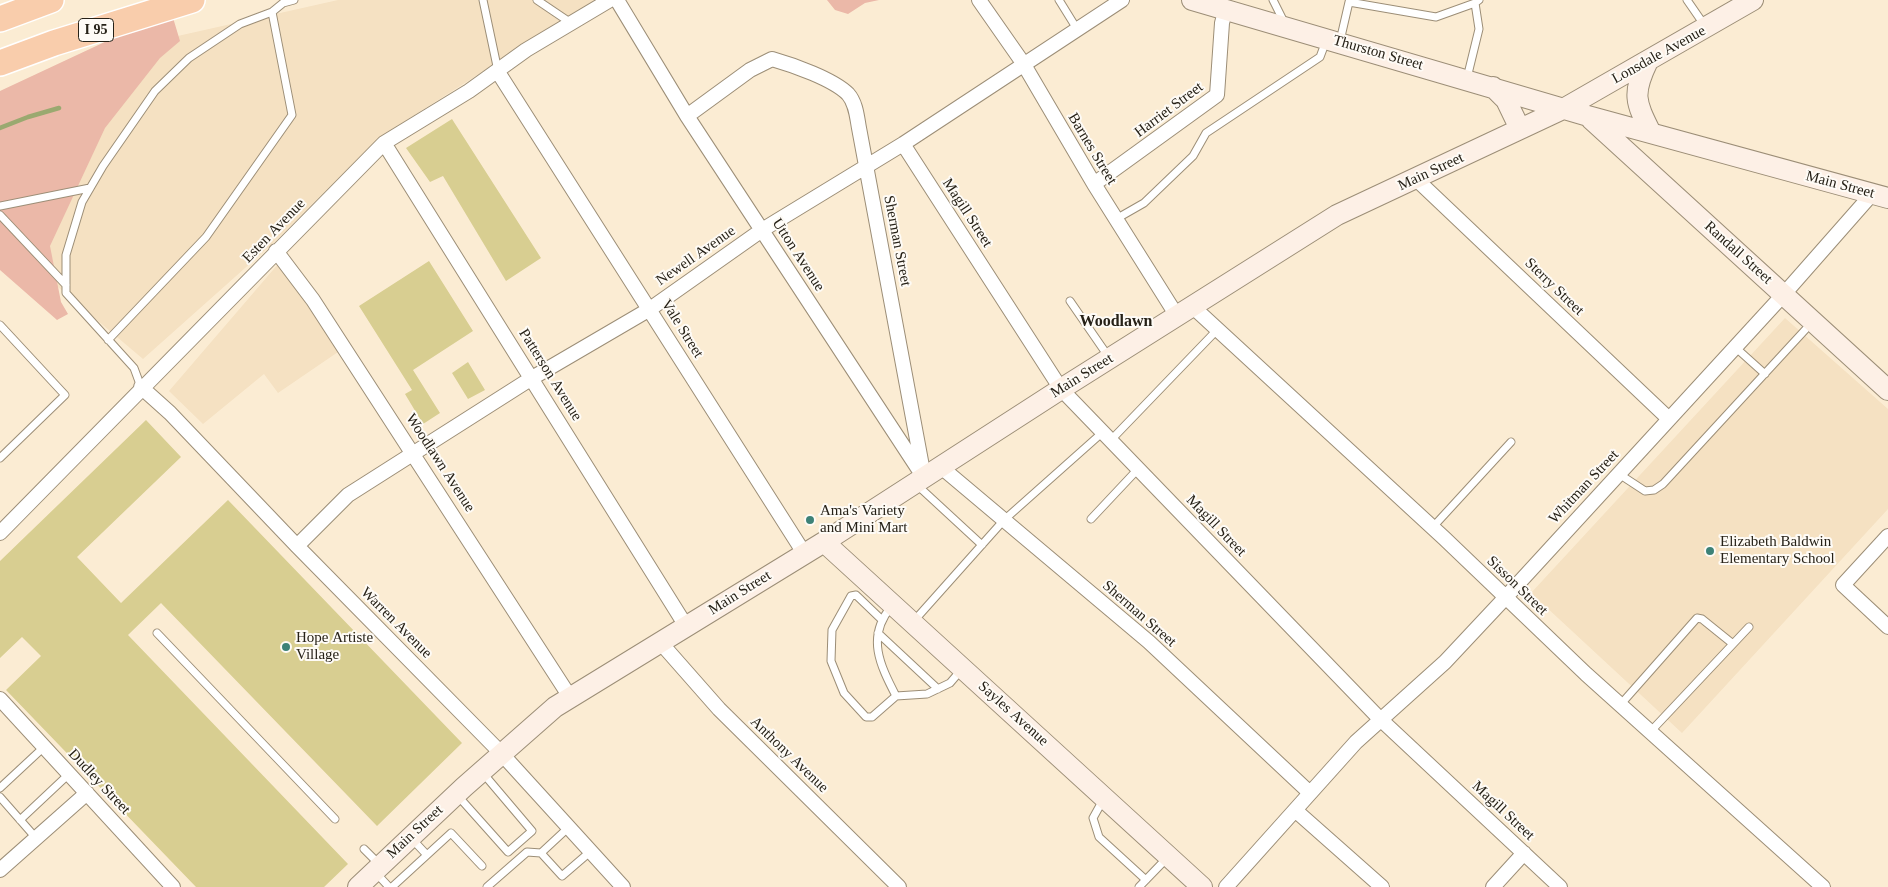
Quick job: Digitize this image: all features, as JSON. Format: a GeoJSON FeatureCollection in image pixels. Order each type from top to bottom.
{"type":"FeatureCollection","features":[{"type":"Feature","properties":{"kind":"highway"},"geometry":{"type":"LineString","coordinates":[[0,19],[51,0]]}},
{"type":"Feature","properties":{"kind":"highway","name":"I 95"},"geometry":{"type":"LineString","coordinates":[[0,63],[54,43],[192,0]]}},
{"type":"Feature","properties":{"kind":"main road","name":"Thurston Street"},"geometry":{"type":"LineString","coordinates":[[1192,0],[1226,8],[1565,108]]}},
{"type":"Feature","properties":{"kind":"main road","name":"Lonsdale Avenue"},"geometry":{"type":"LineString","coordinates":[[1565,108],[1753,0]]}},
{"type":"Feature","properties":{"kind":"main road"},"geometry":{"type":"LineString","coordinates":[[1648,61],[1638,87],[1637,106],[1651,133]]}},
{"type":"Feature","properties":{"kind":"main road"},"geometry":{"type":"LineString","coordinates":[[1493,87],[1506,100],[1520,129]]}},
{"type":"Feature","properties":{"kind":"main road","name":"Main Street"},"geometry":{"type":"LineString","coordinates":[[358,887],[501,753],[555,707],[570,697],[824,542],[1109,358],[1337,215],[1565,108],[1588,116],[1880,196]]}},
{"type":"Feature","properties":{"kind":"main road","name":"Randall Street"},"geometry":{"type":"LineString","coordinates":[[1588,116],[1888,390]]}},
{"type":"Feature","properties":{"kind":"main road","name":"Sayles Avenue"},"geometry":{"type":"LineString","coordinates":[[824,542],[887,612],[912,622],[1202,887]]}},
{"type":"Feature","properties":{"kind":"street","name":"Esten Avenue"},"geometry":{"type":"LineString","coordinates":[[0,533],[141,387],[233,298],[276,251],[384,143],[498,72],[526,50],[610,0]]}},
{"type":"Feature","properties":{"kind":"street","name":"Utton Avenue"},"geometry":{"type":"LineString","coordinates":[[617,0],[687,116],[762,230],[919,480]]}},
{"type":"Feature","properties":{"kind":"street","name":"Barnes Street"},"geometry":{"type":"LineString","coordinates":[[979,0],[1023,64],[1116,219],[1184,311]]}},
{"type":"Feature","properties":{"kind":"street","name":"Newell Avenue"},"geometry":{"type":"LineString","coordinates":[[297,546],[348,495],[532,378],[650,309],[762,230],[903,144],[1122,0]]}},
{"type":"Feature","properties":{"kind":"street","name":"Harriet Street"},"geometry":{"type":"LineString","coordinates":[[1094,184],[1217,95],[1222,23],[1226,8]]}},
{"type":"Feature","properties":{"kind":"street","name":"Sherman Street"},"geometry":{"type":"LineString","coordinates":[[687,116],[750,70],[772,58],[801,68],[848,94],[853,103],[866,166],[919,480]]}},
{"type":"Feature","properties":{"kind":"street","name":"Vale Street"},"geometry":{"type":"LineString","coordinates":[[498,72],[804,553]]}},
{"type":"Feature","properties":{"kind":"street","name":"Patterson Avenue"},"geometry":{"type":"LineString","coordinates":[[384,143],[686,626]]}},
{"type":"Feature","properties":{"kind":"street","name":"Magill Street"},"geometry":{"type":"LineString","coordinates":[[903,144],[1061,389],[1381,720],[1560,887]]}},
{"type":"Feature","properties":{"kind":"street","name":"Sterry Street"},"geometry":{"type":"LineString","coordinates":[[1416,179],[1669,419]]}},
{"type":"Feature","properties":{"kind":"street","name":"Whitman Street"},"geometry":{"type":"LineString","coordinates":[[1295,810],[1356,742],[1445,662],[1506,598],[1784,294],[1880,196]]}},
{"type":"Feature","properties":{"kind":"street","name":"Woodlawn Avenue"},"geometry":{"type":"LineString","coordinates":[[276,251],[313,300],[570,697]]}},
{"type":"Feature","properties":{"kind":"street","name":"Sisson Street"},"geometry":{"type":"LineString","coordinates":[[1184,311],[1217,330],[1620,704],[1824,887]]}},
{"type":"Feature","properties":{"kind":"street","name":"Warren Avenue"},"geometry":{"type":"LineString","coordinates":[[141,387],[170,413],[297,546],[501,753],[623,887]]}},
{"type":"Feature","properties":{"kind":"street","name":"Sherman Street"},"geometry":{"type":"LineString","coordinates":[[941,467],[1149,642],[1310,793]]}},
{"type":"Feature","properties":{"kind":"street"},"geometry":{"type":"LineString","coordinates":[[1888,536],[1843,586],[1888,627]]}},
{"type":"Feature","properties":{"kind":"street","name":"Anthony Avenue"},"geometry":{"type":"LineString","coordinates":[[660,642],[719,709],[899,887]]}},
{"type":"Feature","properties":{"kind":"street","name":"Dudley Street"},"geometry":{"type":"LineString","coordinates":[[0,699],[173,887]]}},
{"type":"Feature","properties":{"kind":"street"},"geometry":{"type":"LineString","coordinates":[[0,870],[87,793]]}},
{"type":"Feature","properties":{"kind":"street"},"geometry":{"type":"LineString","coordinates":[[1226,887],[1295,810],[1382,887]]}},
{"type":"Feature","properties":{"kind":"street"},"geometry":{"type":"LineString","coordinates":[[1494,887],[1524,853]]}},
{"type":"Feature","properties":{"kind":"lane"},"geometry":{"type":"LineString","coordinates":[[141,387],[134,368],[66,293],[66,255],[82,202],[155,92],[189,58],[240,24],[272,12],[283,3],[294,0]]}},
{"type":"Feature","properties":{"kind":"lane"},"geometry":{"type":"LineString","coordinates":[[483,0],[498,72]]}},
{"type":"Feature","properties":{"kind":"lane"},"geometry":{"type":"LineString","coordinates":[[537,0],[571,23]]}},
{"type":"Feature","properties":{"kind":"lane"},"geometry":{"type":"LineString","coordinates":[[1059,0],[1077,29]]}},
{"type":"Feature","properties":{"kind":"lane"},"geometry":{"type":"LineString","coordinates":[[1273,0],[1286,26]]}},
{"type":"Feature","properties":{"kind":"lane"},"geometry":{"type":"LineString","coordinates":[[1687,0],[1706,28]]}},
{"type":"Feature","properties":{"kind":"lane"},"geometry":{"type":"LineString","coordinates":[[1116,219],[1144,203],[1193,156],[1206,134],[1320,57],[1334,40],[1349,2],[1436,17],[1477,2],[1479,29],[1466,79]]}},
{"type":"Feature","properties":{"kind":"lane"},"geometry":{"type":"LineString","coordinates":[[108,340],[206,238],[292,115],[272,12]]}},
{"type":"Feature","properties":{"kind":"lane"},"geometry":{"type":"LineString","coordinates":[[0,206],[90,188]]}},
{"type":"Feature","properties":{"kind":"lane"},"geometry":{"type":"LineString","coordinates":[[0,215],[66,285]]}},
{"type":"Feature","properties":{"kind":"lane"},"geometry":{"type":"LineString","coordinates":[[1070,301],[1109,358]]}},
{"type":"Feature","properties":{"kind":"lane"},"geometry":{"type":"LineString","coordinates":[[0,325],[65,395],[0,458]]}},
{"type":"Feature","properties":{"kind":"lane"},"geometry":{"type":"LineString","coordinates":[[912,622],[1004,520],[1107,436],[1217,330]]}},
{"type":"Feature","properties":{"kind":"lane"},"geometry":{"type":"LineString","coordinates":[[1619,474],[1645,491],[1654,490],[1663,484],[1805,330]]}},
{"type":"Feature","properties":{"kind":"lane"},"geometry":{"type":"LineString","coordinates":[[1736,347],[1765,374]]}},
{"type":"Feature","properties":{"kind":"lane"},"geometry":{"type":"LineString","coordinates":[[1432,528],[1511,442]]}},
{"type":"Feature","properties":{"kind":"lane"},"geometry":{"type":"LineString","coordinates":[[1091,518],[1138,469]]}},
{"type":"Feature","properties":{"kind":"lane"},"geometry":{"type":"LineString","coordinates":[[919,480],[982,545]]}},
{"type":"Feature","properties":{"kind":"lane"},"geometry":{"type":"LineString","coordinates":[[896,696],[877,654],[878,633],[887,612],[856,595],[851,596],[832,630],[831,661],[844,693],[866,717],[872,717],[896,696],[927,694],[950,683],[963,668]]}},
{"type":"Feature","properties":{"kind":"lane"},"geometry":{"type":"LineString","coordinates":[[1620,704],[1697,618],[1733,644]]}},
{"type":"Feature","properties":{"kind":"lane"},"geometry":{"type":"LineString","coordinates":[[1651,732],[1749,627]]}},
{"type":"Feature","properties":{"kind":"lane"},"geometry":{"type":"LineString","coordinates":[[157,633],[335,819]]}},
{"type":"Feature","properties":{"kind":"lane"},"geometry":{"type":"LineString","coordinates":[[878,633],[938,689]]}},
{"type":"Feature","properties":{"kind":"lane"},"geometry":{"type":"LineString","coordinates":[[0,788],[44,747]]}},
{"type":"Feature","properties":{"kind":"lane"},"geometry":{"type":"LineString","coordinates":[[456,794],[508,852],[532,831],[481,771]]}},
{"type":"Feature","properties":{"kind":"lane"},"geometry":{"type":"LineString","coordinates":[[20,820],[69,774]]}},
{"type":"Feature","properties":{"kind":"lane"},"geometry":{"type":"LineString","coordinates":[[0,797],[36,838]]}},
{"type":"Feature","properties":{"kind":"lane"},"geometry":{"type":"LineString","coordinates":[[1104,798],[1096,808],[1093,818],[1099,837],[1146,880]]}},
{"type":"Feature","properties":{"kind":"lane"},"geometry":{"type":"LineString","coordinates":[[541,853],[569,827]]}},
{"type":"Feature","properties":{"kind":"lane"},"geometry":{"type":"LineString","coordinates":[[364,849],[390,887],[451,833],[482,866]]}},
{"type":"Feature","properties":{"kind":"lane"},"geometry":{"type":"LineString","coordinates":[[411,838],[427,855]]}},
{"type":"Feature","properties":{"kind":"lane"},"geometry":{"type":"LineString","coordinates":[[487,887],[527,852],[541,853],[562,876],[590,851]]}},
{"type":"Feature","properties":{"kind":"lane"},"geometry":{"type":"LineString","coordinates":[[1139,887],[1168,856]]}},
{"type":"Feature","properties":{"kind":"shaded area"},"geometry":{"type":"Polygon","coordinates":[[[338,0],[595,0],[380,137],[272,244],[143,359],[0,238],[0,191],[151,42],[338,0]]]}},
{"type":"Feature","properties":{"kind":"shaded area"},"geometry":{"type":"Polygon","coordinates":[[[827,0],[879,0],[865,3],[848,14],[835,10],[827,0]]]}},
{"type":"Feature","properties":{"kind":"shaded area"},"geometry":{"type":"Polygon","coordinates":[[[171,11],[180,41],[160,58],[105,128],[50,246],[61,302],[68,314],[57,320],[0,270],[0,91],[171,11]]]}},
{"type":"Feature","properties":{"kind":"shaded area"},"geometry":{"type":"Polygon","coordinates":[[[279,263],[338,352],[278,393],[264,374],[203,424],[169,391],[279,263]]]}},
{"type":"Feature","properties":{"kind":"shaded area","name":"Elizabeth Baldwin Elementary School"},"geometry":{"type":"Polygon","coordinates":[[[1785,318],[1888,409],[1888,509],[1682,733],[1531,593],[1785,318]]]}},
{"type":"Feature","properties":{"kind":"building"},"geometry":{"type":"Polygon","coordinates":[[[452,119],[541,258],[506,281],[443,176],[430,182],[406,148],[452,119]]]}},
{"type":"Feature","properties":{"kind":"building"},"geometry":{"type":"Polygon","coordinates":[[[429,261],[473,331],[413,370],[440,413],[423,424],[405,394],[412,390],[359,306],[429,261]]]}},
{"type":"Feature","properties":{"kind":"building"},"geometry":{"type":"Polygon","coordinates":[[[468,362],[485,390],[468,399],[452,373],[468,362]]]}},
{"type":"Feature","properties":{"kind":"building","name":"Hope Artiste Village"},"geometry":{"type":"Polygon","coordinates":[[[146,420],[181,457],[77,557],[121,603],[228,500],[462,743],[377,826],[161,603],[128,635],[348,864],[324,887],[196,887],[6,690],[41,656],[22,637],[0,658],[0,561],[146,420]]]}},
{"type":"Feature","properties":{"kind":"waterway"},"geometry":{"type":"LineString","coordinates":[[0,128],[59,108]]}},
{"type":"Feature","properties":{"kind":"place","name":"Ama's Variety and Mini Mart"},"geometry":{"type":"Point","coordinates":[810,520]}},
{"type":"Feature","properties":{"kind":"place","name":"Elizabeth Baldwin Elementary School"},"geometry":{"type":"Point","coordinates":[1710,551]}},
{"type":"Feature","properties":{"kind":"place","name":"Hope Artiste Village"},"geometry":{"type":"Point","coordinates":[286,647]}},
{"type":"Feature","properties":{"kind":"district","name":"Woodlawn"},"geometry":{"type":"Point","coordinates":[1116,322]}}]}
